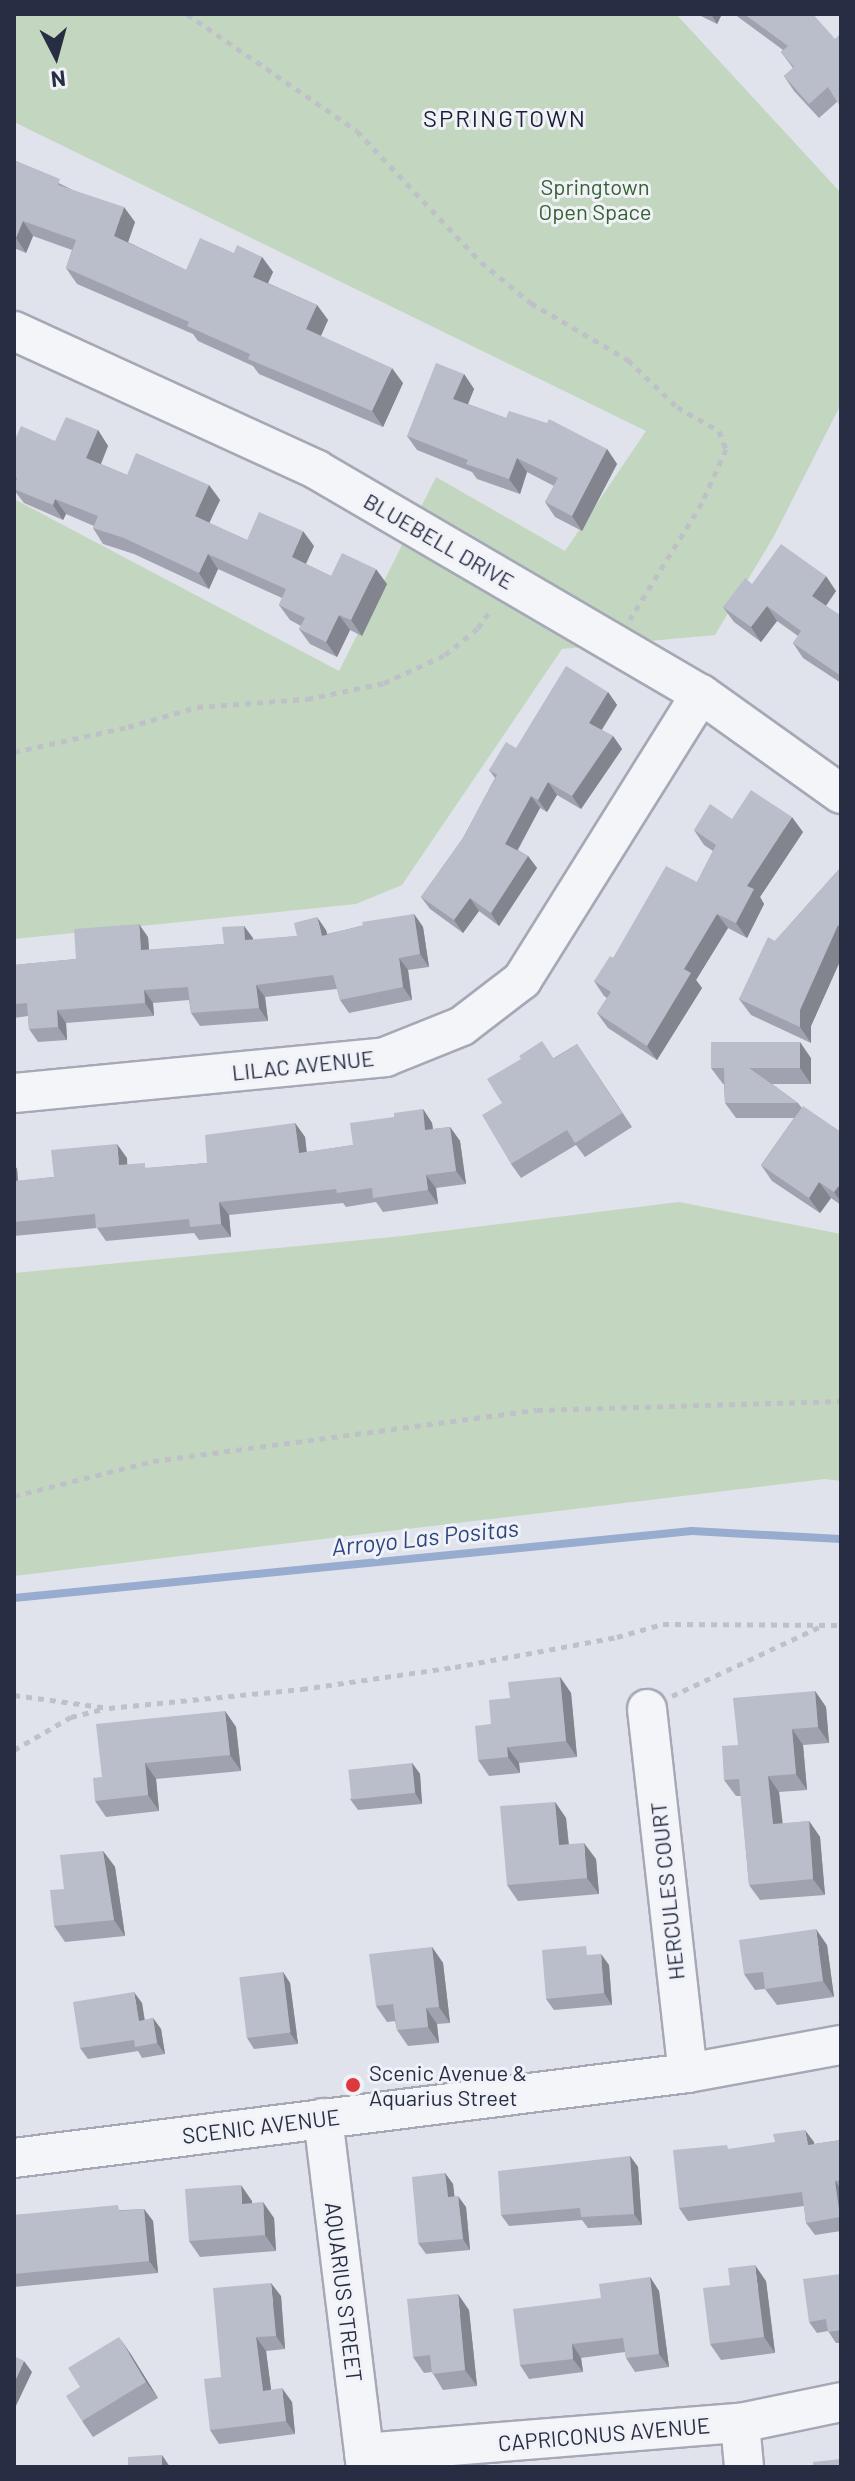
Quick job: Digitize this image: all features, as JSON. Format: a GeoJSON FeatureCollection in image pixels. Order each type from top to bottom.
{"type":"FeatureCollection","features":[{"type":"Feature","properties":{"kind":"street","name":"BLUEBELL DRIVE"},"geometry":{"type":"LineString","coordinates":[[14,331],[317,470],[701,694],[841,794]]}},
{"type":"Feature","properties":{"kind":"street","name":"LILAC AVENUE"},"geometry":{"type":"LineString","coordinates":[[14,1093],[385,1057],[462,1026],[522,980],[701,694]]}},
{"type":"Feature","properties":{"kind":"street","name":"HERCULES COURT"},"geometry":{"type":"LineString","coordinates":[[647,1709],[688,2073]]}},
{"type":"Feature","properties":{"kind":"street","name":"SCENIC AVENUE"},"geometry":{"type":"LineString","coordinates":[[15,2147],[323,2118],[688,2073],[841,2045]]}},
{"type":"Feature","properties":{"kind":"street","name":"AQUARIUS STREET"},"geometry":{"type":"LineString","coordinates":[[323,2118],[365,2460]]}},
{"type":"Feature","properties":{"kind":"street","name":"CAPRICONUS AVENUE"},"geometry":{"type":"LineString","coordinates":[[365,2460],[740,2423],[841,2402]]}},
{"type":"Feature","properties":{"kind":"street"},"geometry":{"type":"LineString","coordinates":[[740,2423],[744,2467]]}},
{"type":"Feature","properties":{"kind":"path"},"geometry":{"type":"LineString","coordinates":[[187,14],[357,131],[481,262],[531,303],[628,360],[677,407],[719,431],[726,449],[702,503],[614,643]]}},
{"type":"Feature","properties":{"kind":"path"},"geometry":{"type":"LineString","coordinates":[[14,752],[128,727],[197,707],[307,699],[384,683],[445,655],[478,628],[507,580]]}},
{"type":"Feature","properties":{"kind":"path"},"geometry":{"type":"LineString","coordinates":[[14,1496],[153,1461],[537,1410],[841,1401]]}},
{"type":"Feature","properties":{"kind":"path"},"geometry":{"type":"LineString","coordinates":[[14,1750],[71,1717],[109,1708],[302,1689],[455,1667],[560,1650],[663,1624],[841,1625]]}},
{"type":"Feature","properties":{"kind":"path"},"geometry":{"type":"LineString","coordinates":[[647,1709],[704,1679],[824,1625]]}},
{"type":"Feature","properties":{"kind":"path"},"geometry":{"type":"LineString","coordinates":[[14,1695],[109,1708]]}},
{"type":"Feature","properties":{"kind":"green space","name":"Springtown Open Space"},"geometry":{"type":"Polygon","coordinates":[[[14,14],[676,14],[841,193],[841,404],[774,536],[715,635],[562,649],[402,885],[356,904],[14,939],[14,499],[339,671],[436,477],[565,551],[646,431],[14,122],[14,14]]]}},
{"type":"Feature","properties":{"kind":"green space"},"geometry":{"type":"Polygon","coordinates":[[[679,1202],[841,1234],[841,1481],[825,1479],[14,1576],[14,1273],[393,1237],[679,1202]]]}},
{"type":"Feature","properties":{"kind":"building"},"geometry":{"type":"Polygon","coordinates":[[[744,14],[813,14],[835,39],[841,33],[841,108],[828,87],[809,104],[784,76],[794,67],[781,52],[788,46],[744,14]]]}},
{"type":"Feature","properties":{"kind":"building"},"geometry":{"type":"Polygon","coordinates":[[[14,160],[60,179],[58,185],[124,207],[114,236],[186,270],[200,238],[234,253],[237,245],[262,257],[253,277],[317,305],[306,329],[392,368],[372,411],[248,359],[250,354],[187,326],[189,322],[66,268],[76,240],[23,221],[14,237],[14,160]]]}},
{"type":"Feature","properties":{"kind":"building"},"geometry":{"type":"Polygon","coordinates":[[[436,363],[464,374],[453,399],[506,418],[509,411],[547,423],[549,419],[607,449],[572,516],[545,502],[558,478],[517,458],[509,479],[466,464],[468,460],[407,436],[436,363]]]}},
{"type":"Feature","properties":{"kind":"building"},"geometry":{"type":"Polygon","coordinates":[[[66,417],[98,430],[86,458],[127,475],[136,453],[209,485],[195,516],[247,540],[259,512],[303,531],[292,557],[331,576],[342,553],[376,569],[351,620],[339,615],[326,642],[299,629],[305,618],[279,605],[286,589],[208,554],[199,573],[124,538],[93,528],[98,516],[55,499],[53,505],[14,489],[17,478],[14,476],[14,442],[21,426],[55,441],[66,417]]]}},
{"type":"Feature","properties":{"kind":"building"},"geometry":{"type":"Polygon","coordinates":[[[781,544],[826,576],[812,596],[841,616],[841,676],[793,643],[801,631],[767,606],[751,627],[723,607],[745,578],[752,584],[781,544]]]}},
{"type":"Feature","properties":{"kind":"building"},"geometry":{"type":"Polygon","coordinates":[[[566,666],[608,692],[589,723],[613,736],[572,796],[548,782],[538,800],[531,796],[505,844],[528,856],[491,913],[470,898],[454,920],[421,897],[463,838],[497,775],[489,770],[506,742],[516,748],[566,666]]]}},
{"type":"Feature","properties":{"kind":"building"},"geometry":{"type":"Polygon","coordinates":[[[751,790],[792,817],[747,886],[754,889],[736,923],[717,914],[684,969],[691,973],[647,1046],[597,1013],[611,992],[594,981],[610,956],[613,958],[666,866],[697,882],[716,845],[694,830],[710,804],[732,819],[751,790]]]}},
{"type":"Feature","properties":{"kind":"building"},"geometry":{"type":"Polygon","coordinates":[[[841,867],[841,928],[838,925],[800,1010],[800,1027],[739,999],[768,937],[775,941],[841,867]]]}},
{"type":"Feature","properties":{"kind":"building"},"geometry":{"type":"Polygon","coordinates":[[[414,914],[420,954],[399,958],[403,987],[340,1000],[333,975],[256,985],[259,1008],[191,1013],[188,987],[144,990],[145,1003],[57,1010],[58,1027],[29,1029],[27,1003],[14,1004],[14,965],[76,959],[74,929],[139,924],[141,950],[224,944],[222,927],[244,926],[245,940],[297,936],[294,923],[317,917],[322,936],[363,925],[362,922],[414,914]]]}},
{"type":"Feature","properties":{"kind":"building"},"geometry":{"type":"Polygon","coordinates":[[[542,1041],[554,1059],[577,1044],[622,1113],[575,1143],[567,1130],[511,1164],[482,1115],[502,1103],[487,1079],[521,1059],[519,1056],[542,1041]]]}},
{"type":"Feature","properties":{"kind":"building"},"geometry":{"type":"Polygon","coordinates":[[[711,1042],[800,1042],[800,1068],[749,1068],[798,1103],[725,1103],[724,1068],[711,1068],[711,1042]]]}},
{"type":"Feature","properties":{"kind":"building"},"geometry":{"type":"Polygon","coordinates":[[[803,1106],[841,1132],[841,1183],[834,1192],[819,1182],[809,1198],[761,1165],[803,1106]]]}},
{"type":"Feature","properties":{"kind":"building"},"geometry":{"type":"Polygon","coordinates":[[[423,1109],[425,1130],[450,1127],[456,1171],[426,1175],[428,1190],[373,1198],[372,1188],[337,1193],[336,1189],[219,1202],[221,1224],[190,1227],[189,1219],[96,1228],[95,1214],[14,1222],[14,1181],[54,1177],[51,1150],[117,1144],[119,1165],[145,1163],[145,1168],[207,1163],[205,1135],[295,1123],[299,1153],[353,1145],[350,1123],[423,1109]]]}},
{"type":"Feature","properties":{"kind":"building"},"geometry":{"type":"Polygon","coordinates":[[[560,1677],[566,1741],[507,1747],[508,1757],[478,1760],[475,1726],[491,1724],[489,1700],[510,1698],[508,1682],[560,1677]]]}},
{"type":"Feature","properties":{"kind":"building"},"geometry":{"type":"Polygon","coordinates":[[[815,1691],[818,1727],[792,1729],[796,1774],[768,1776],[773,1824],[809,1821],[813,1879],[749,1885],[739,1779],[724,1780],[722,1746],[738,1745],[733,1698],[815,1691]]]}},
{"type":"Feature","properties":{"kind":"building"},"geometry":{"type":"Polygon","coordinates":[[[225,1711],[230,1755],[145,1763],[148,1795],[95,1801],[93,1778],[102,1777],[96,1724],[225,1711]]]}},
{"type":"Feature","properties":{"kind":"building"},"geometry":{"type":"Polygon","coordinates":[[[412,1763],[415,1793],[351,1800],[348,1770],[412,1763]]]}},
{"type":"Feature","properties":{"kind":"building"},"geometry":{"type":"Polygon","coordinates":[[[555,1802],[559,1845],[584,1843],[587,1878],[507,1885],[500,1806],[555,1802]]]}},
{"type":"Feature","properties":{"kind":"building"},"geometry":{"type":"Polygon","coordinates":[[[103,1851],[114,1920],[54,1926],[50,1890],[64,1889],[60,1855],[103,1851]]]}},
{"type":"Feature","properties":{"kind":"building"},"geometry":{"type":"Polygon","coordinates":[[[816,1929],[823,1981],[765,1989],[763,1972],[744,1974],[739,1940],[816,1929]]]}},
{"type":"Feature","properties":{"kind":"building"},"geometry":{"type":"Polygon","coordinates":[[[586,1946],[587,1955],[601,1954],[604,1993],[546,1999],[542,1950],[586,1946]]]}},
{"type":"Feature","properties":{"kind":"building"},"geometry":{"type":"Polygon","coordinates":[[[432,1947],[439,2007],[426,2008],[428,2027],[397,2030],[393,2004],[376,2006],[369,1954],[432,1947]]]}},
{"type":"Feature","properties":{"kind":"building"},"geometry":{"type":"Polygon","coordinates":[[[283,1972],[290,2033],[247,2038],[239,1977],[283,1972]]]}},
{"type":"Feature","properties":{"kind":"building"},"geometry":{"type":"Polygon","coordinates":[[[134,1992],[139,2021],[153,2018],[157,2043],[135,2047],[134,2040],[80,2048],[73,2002],[134,1992]]]}},
{"type":"Feature","properties":{"kind":"building"},"geometry":{"type":"Polygon","coordinates":[[[805,2130],[808,2145],[841,2140],[841,2180],[835,2181],[840,2217],[806,2223],[802,2192],[679,2208],[673,2150],[727,2145],[728,2149],[775,2142],[773,2134],[805,2130]]]}},
{"type":"Feature","properties":{"kind":"building"},"geometry":{"type":"Polygon","coordinates":[[[630,2156],[634,2214],[581,2217],[580,2208],[501,2215],[498,2171],[630,2156]]]}},
{"type":"Feature","properties":{"kind":"building"},"geometry":{"type":"Polygon","coordinates":[[[445,2173],[448,2197],[458,2196],[463,2239],[418,2243],[412,2177],[445,2173]]]}},
{"type":"Feature","properties":{"kind":"building"},"geometry":{"type":"Polygon","coordinates":[[[241,2185],[242,2204],[263,2202],[265,2235],[189,2241],[185,2189],[241,2185]]]}},
{"type":"Feature","properties":{"kind":"building"},"geometry":{"type":"Polygon","coordinates":[[[118,2205],[119,2211],[144,2209],[149,2261],[14,2274],[14,2215],[118,2205]]]}},
{"type":"Feature","properties":{"kind":"building"},"geometry":{"type":"Polygon","coordinates":[[[755,2265],[764,2337],[710,2344],[703,2288],[730,2285],[728,2268],[755,2265]]]}},
{"type":"Feature","properties":{"kind":"building"},"geometry":{"type":"Polygon","coordinates":[[[841,2274],[841,2330],[828,2332],[826,2319],[809,2322],[803,2279],[841,2274]]]}},
{"type":"Feature","properties":{"kind":"building"},"geometry":{"type":"Polygon","coordinates":[[[650,2277],[659,2354],[626,2358],[623,2338],[572,2344],[573,2359],[520,2365],[513,2309],[601,2298],[599,2284],[650,2277]]]}},
{"type":"Feature","properties":{"kind":"building"},"geometry":{"type":"Polygon","coordinates":[[[271,2283],[276,2336],[256,2337],[263,2391],[282,2388],[286,2421],[210,2430],[204,2379],[221,2377],[213,2288],[271,2283]]]}},
{"type":"Feature","properties":{"kind":"building"},"geometry":{"type":"Polygon","coordinates":[[[458,2294],[465,2370],[432,2374],[430,2355],[413,2357],[407,2299],[458,2294]]]}},
{"type":"Feature","properties":{"kind":"building"},"geometry":{"type":"Polygon","coordinates":[[[119,2337],[146,2382],[82,2421],[66,2396],[80,2387],[68,2368],[119,2337]]]}},
{"type":"Feature","properties":{"kind":"building"},"geometry":{"type":"Polygon","coordinates":[[[14,2356],[24,2361],[14,2383],[14,2356]]]}},
{"type":"Feature","properties":{"kind":"building"},"geometry":{"type":"Polygon","coordinates":[[[162,2455],[162,2467],[128,2467],[128,2457],[162,2455]]]}},
{"type":"Feature","properties":{"kind":"building"},"geometry":{"type":"Polygon","coordinates":[[[841,2459],[841,2467],[813,2467],[813,2462],[841,2459]]]}},
{"type":"Feature","properties":{"kind":"waterway","name":"Arroyo Las Positas"},"geometry":{"type":"LineString","coordinates":[[14,1598],[692,1531],[841,1539]]}},
{"type":"Feature","properties":{"kind":"place","name":"Scenic Avenue & Aquarius Street"},"geometry":{"type":"Point","coordinates":[353,2085]}},
{"type":"Feature","properties":{"kind":"district","name":"SPRINGTOWN"},"geometry":{"type":"Point","coordinates":[505,118]}}]}
